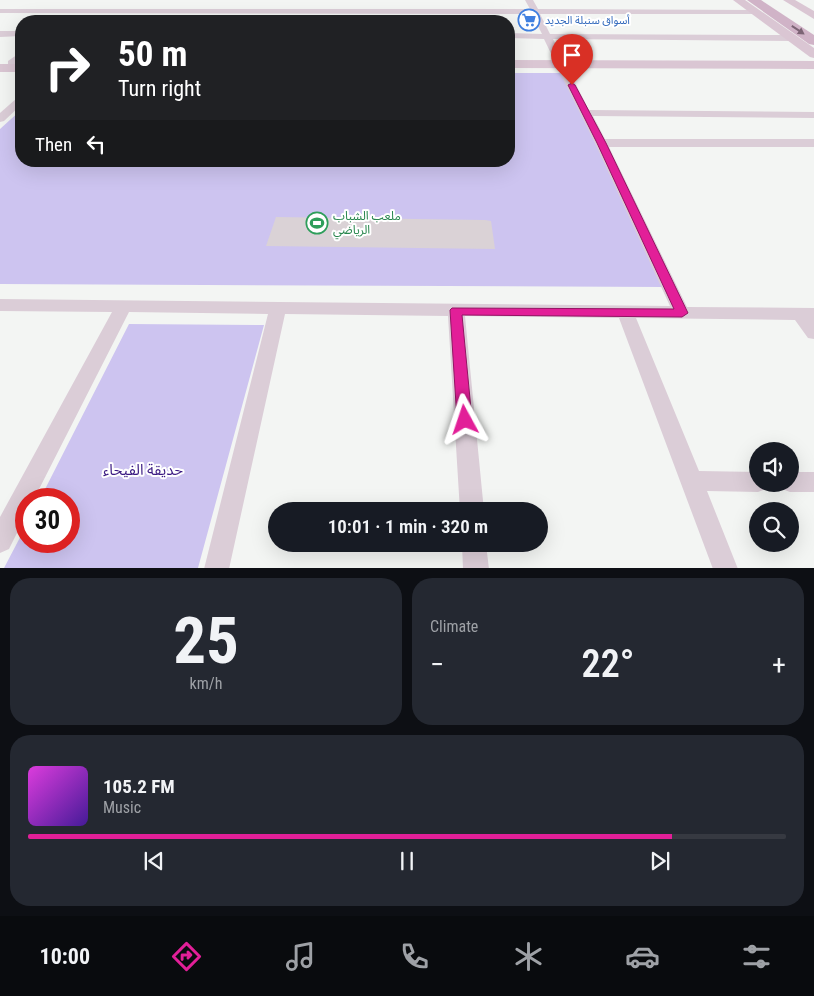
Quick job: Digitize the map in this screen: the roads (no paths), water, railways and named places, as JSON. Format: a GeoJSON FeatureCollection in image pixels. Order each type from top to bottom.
{"type":"FeatureCollection","features":[{"type":"Feature","properties":{"kind":"main road"},"geometry":{"type":"LineString","coordinates":[[774,0],[814,26]]}},
{"type":"Feature","properties":{"kind":"main road"},"geometry":{"type":"LineString","coordinates":[[754,6],[814,41]]}},
{"type":"Feature","properties":{"kind":"street"},"geometry":{"type":"LineString","coordinates":[[75,15],[95,0]]}},
{"type":"Feature","properties":{"kind":"street"},"geometry":{"type":"LineString","coordinates":[[310,15],[316,0]]}},
{"type":"Feature","properties":{"kind":"street"},"geometry":{"type":"LineString","coordinates":[[529,0],[601,143],[682,313]]}},
{"type":"Feature","properties":{"kind":"street"},"geometry":{"type":"LineString","coordinates":[[738,0],[754,6],[791,38],[814,54]]}},
{"type":"Feature","properties":{"kind":"street"},"geometry":{"type":"LineString","coordinates":[[792,3],[814,6]]}},
{"type":"Feature","properties":{"kind":"street"},"geometry":{"type":"LineString","coordinates":[[792,3],[814,16]]}},
{"type":"Feature","properties":{"kind":"street"},"geometry":{"type":"LineString","coordinates":[[0,10],[535,12],[754,6]]}},
{"type":"Feature","properties":{"kind":"street"},"geometry":{"type":"LineString","coordinates":[[0,34],[15,34]]}},
{"type":"Feature","properties":{"kind":"street"},"geometry":{"type":"LineString","coordinates":[[515,36],[791,38]]}},
{"type":"Feature","properties":{"kind":"street"},"geometry":{"type":"LineString","coordinates":[[515,64],[563,68],[814,71]]}},
{"type":"Feature","properties":{"kind":"street"},"geometry":{"type":"LineString","coordinates":[[515,70],[814,65]]}},
{"type":"Feature","properties":{"kind":"street"},"geometry":{"type":"LineString","coordinates":[[0,119],[15,105]]}},
{"type":"Feature","properties":{"kind":"street"},"geometry":{"type":"LineString","coordinates":[[586,113],[814,115]]}},
{"type":"Feature","properties":{"kind":"street"},"geometry":{"type":"LineString","coordinates":[[601,143],[814,143]]}},
{"type":"Feature","properties":{"kind":"street"},"geometry":{"type":"LineString","coordinates":[[0,305],[807,314],[814,333]]}},
{"type":"Feature","properties":{"kind":"street"},"geometry":{"type":"LineString","coordinates":[[0,541],[123,307]]}},
{"type":"Feature","properties":{"kind":"street"},"geometry":{"type":"LineString","coordinates":[[216,568],[278,308]]}},
{"type":"Feature","properties":{"kind":"street"},"geometry":{"type":"LineString","coordinates":[[456,310],[471,502]]}},
{"type":"Feature","properties":{"kind":"street"},"geometry":{"type":"LineString","coordinates":[[625,312],[726,568]]}},
{"type":"Feature","properties":{"kind":"street"},"geometry":{"type":"LineString","coordinates":[[692,481],[749,482]]}},
{"type":"Feature","properties":{"kind":"street"},"geometry":{"type":"LineString","coordinates":[[799,482],[814,482]]}},
{"type":"Feature","properties":{"kind":"street"},"geometry":{"type":"LineString","coordinates":[[475,552],[476,568]]}},
{"type":"Feature","properties":{"kind":"place","name":"أسواق سنبلة الجديد"},"geometry":{"type":"Point","coordinates":[529,20]}},
{"type":"Feature","properties":{"kind":"place","name":"ملعب الشباب الرياضي"},"geometry":{"type":"Point","coordinates":[317,223]}},
{"type":"Feature","properties":{"kind":"park label","name":"حديقة الفيحاء"},"geometry":{"type":"Point","coordinates":[143,470]}}]}
